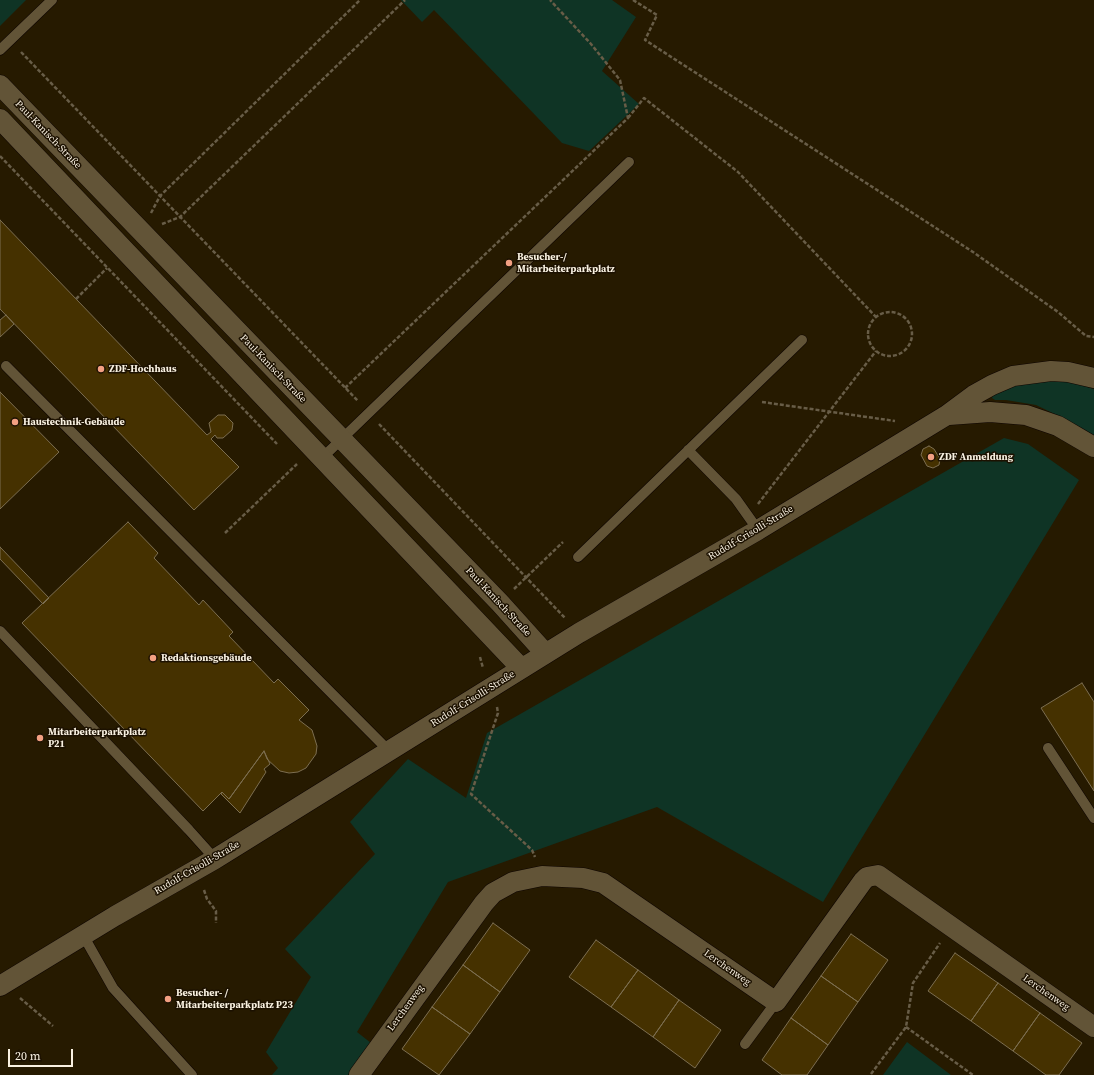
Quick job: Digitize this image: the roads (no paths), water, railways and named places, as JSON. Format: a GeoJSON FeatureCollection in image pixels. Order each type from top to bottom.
{"type":"FeatureCollection","features":[{"type":"Feature","properties":{"kind":"street","name":"Paul-Kanisch-Straße"},"geometry":{"type":"LineString","coordinates":[[0,85],[141,233],[500,603],[545,653]]}},
{"type":"Feature","properties":{"kind":"street"},"geometry":{"type":"LineString","coordinates":[[0,119],[521,668]]}},
{"type":"Feature","properties":{"kind":"street","name":"Rudolf-Crisolli-Straße"},"geometry":{"type":"LineString","coordinates":[[4,984],[83,935],[206,863],[488,690],[752,523],[947,415],[974,395],[1013,376],[1051,371],[1068,372],[1094,378]]}},
{"type":"Feature","properties":{"kind":"street","name":"Rudolf-Crisolli-Straße"},"geometry":{"type":"LineString","coordinates":[[947,415],[990,412],[1026,415],[1058,426],[1094,447]]}},
{"type":"Feature","properties":{"kind":"street","name":"Lerchenweg"},"geometry":{"type":"LineString","coordinates":[[359,1075],[484,903],[493,893],[508,885],[542,876],[583,878],[603,883],[776,1002],[868,877],[878,875],[1094,1026]]}},
{"type":"Feature","properties":{"kind":"lane"},"geometry":{"type":"LineString","coordinates":[[0,50],[52,0]]}},
{"type":"Feature","properties":{"kind":"lane"},"geometry":{"type":"LineString","coordinates":[[322,458],[629,162]]}},
{"type":"Feature","properties":{"kind":"lane"},"geometry":{"type":"LineString","coordinates":[[578,557],[802,340]]}},
{"type":"Feature","properties":{"kind":"lane"},"geometry":{"type":"LineString","coordinates":[[6,366],[389,751]]}},
{"type":"Feature","properties":{"kind":"lane"},"geometry":{"type":"LineString","coordinates":[[688,450],[736,499],[752,523]]}},
{"type":"Feature","properties":{"kind":"lane"},"geometry":{"type":"LineString","coordinates":[[0,631],[189,830],[206,863]]}},
{"type":"Feature","properties":{"kind":"lane"},"geometry":{"type":"LineString","coordinates":[[1048,748],[1094,818]]}},
{"type":"Feature","properties":{"kind":"lane"},"geometry":{"type":"LineString","coordinates":[[83,935],[113,988],[192,1075]]}},
{"type":"Feature","properties":{"kind":"lane"},"geometry":{"type":"LineString","coordinates":[[744,1044],[776,1002]]}},
{"type":"Feature","properties":{"kind":"place","name":"Besucher-/ Mitarbeiterparkplatz"},"geometry":{"type":"Point","coordinates":[509,263]}},
{"type":"Feature","properties":{"kind":"place","name":"ZDF-Hochhaus"},"geometry":{"type":"Point","coordinates":[101,369]}},
{"type":"Feature","properties":{"kind":"place","name":"Haustechnik-Gebäude"},"geometry":{"type":"Point","coordinates":[15,422]}},
{"type":"Feature","properties":{"kind":"place","name":"ZDF Anmeldung"},"geometry":{"type":"Point","coordinates":[931,457]}},
{"type":"Feature","properties":{"kind":"place","name":"Redaktionsgebäude"},"geometry":{"type":"Point","coordinates":[153,658]}},
{"type":"Feature","properties":{"kind":"place","name":"Mitarbeiterparkplatz P21"},"geometry":{"type":"Point","coordinates":[40,738]}},
{"type":"Feature","properties":{"kind":"place","name":"Besucher- / Mitarbeiterparkplatz P23"},"geometry":{"type":"Point","coordinates":[168,999]}}]}
